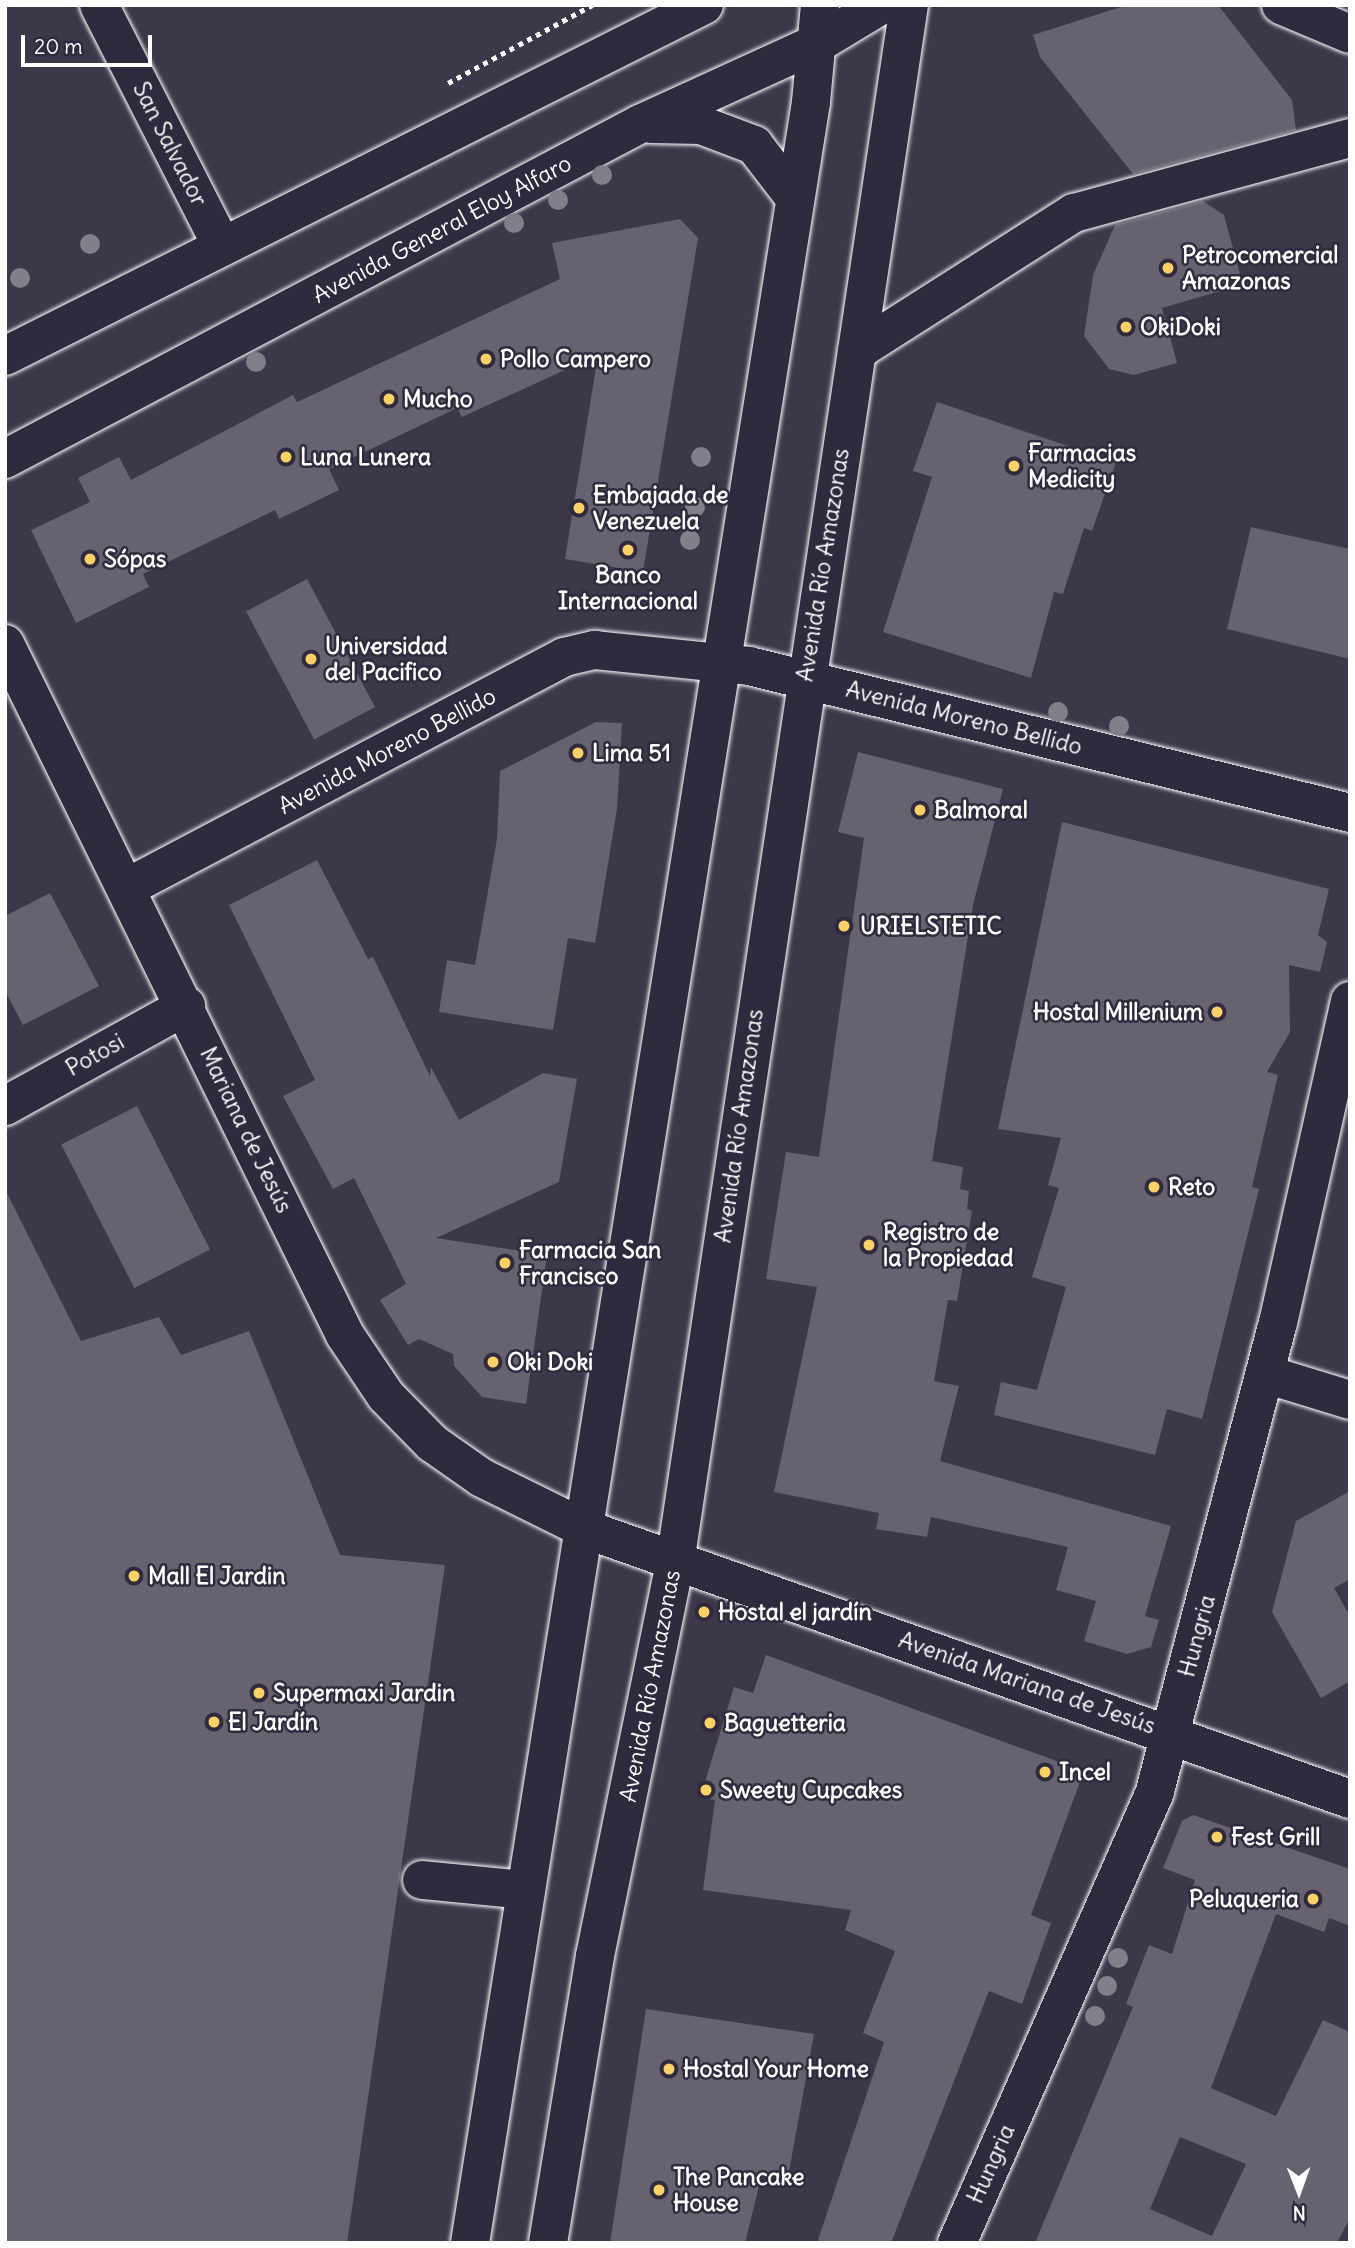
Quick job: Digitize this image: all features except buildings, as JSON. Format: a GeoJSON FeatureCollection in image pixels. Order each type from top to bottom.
{"type":"FeatureCollection","features":[{"type":"Feature","properties":{"kind":"main road","name":"San Salvador"},"geometry":{"type":"LineString","coordinates":[[99,5],[222,246]]}},
{"type":"Feature","properties":{"kind":"main road","name":"Avenida General Eloy Alfaro"},"geometry":{"type":"LineString","coordinates":[[5,459],[640,124],[820,24],[881,5]]}},
{"type":"Feature","properties":{"kind":"main road","name":"Avenida Río Amazonas"},"geometry":{"type":"LineString","coordinates":[[548,2243],[595,1956],[675,1563],[804,678],[909,5]]}},
{"type":"Feature","properties":{"kind":"main road"},"geometry":{"type":"LineString","coordinates":[[1280,5],[1350,34]]}},
{"type":"Feature","properties":{"kind":"main road"},"geometry":{"type":"LineString","coordinates":[[5,356],[695,8]]}},
{"type":"Feature","properties":{"kind":"main road"},"geometry":{"type":"LineString","coordinates":[[470,2243],[585,1529],[719,660],[795,198],[820,24]]}},
{"type":"Feature","properties":{"kind":"main road"},"geometry":{"type":"LineString","coordinates":[[640,124],[701,124],[754,145],[795,198]]}},
{"type":"Feature","properties":{"kind":"main road"},"geometry":{"type":"LineString","coordinates":[[857,351],[1074,213],[1350,138]]}},
{"type":"Feature","properties":{"kind":"main road","name":"Mariana de Jesús"},"geometry":{"type":"LineString","coordinates":[[5,644],[128,887],[345,1335],[386,1396],[432,1443],[482,1478],[585,1529]]}},
{"type":"Feature","properties":{"kind":"main road","name":"Avenida Moreno Bellido"},"geometry":{"type":"LineString","coordinates":[[128,887],[564,657],[595,650],[719,660],[804,678],[1350,813]]}},
{"type":"Feature","properties":{"kind":"main road","name":"Hungria"},"geometry":{"type":"LineString","coordinates":[[957,2243],[1155,1791],[1265,1374],[1350,1001]]}},
{"type":"Feature","properties":{"kind":"main road","name":"Potosi"},"geometry":{"type":"LineString","coordinates":[[5,1106],[186,1006]]}},
{"type":"Feature","properties":{"kind":"main road"},"geometry":{"type":"LineString","coordinates":[[1265,1374],[1350,1400]]}},
{"type":"Feature","properties":{"kind":"main road","name":"Avenida Mariana de Jesús"},"geometry":{"type":"LineString","coordinates":[[585,1529],[675,1563],[1170,1732],[1350,1799]]}},
{"type":"Feature","properties":{"kind":"main road"},"geometry":{"type":"LineString","coordinates":[[422,1880],[526,1890]]}},
{"type":"Feature","properties":{"kind":"place","name":"Petrocomercial Amazonas"},"geometry":{"type":"Point","coordinates":[1168,268]}},
{"type":"Feature","properties":{"kind":"place","name":"OkiDoki"},"geometry":{"type":"Point","coordinates":[1126,327]}},
{"type":"Feature","properties":{"kind":"place","name":"Pollo Campero"},"geometry":{"type":"Point","coordinates":[486,359]}},
{"type":"Feature","properties":{"kind":"place","name":"Mucho"},"geometry":{"type":"Point","coordinates":[389,399]}},
{"type":"Feature","properties":{"kind":"place","name":"Luna Lunera"},"geometry":{"type":"Point","coordinates":[286,457]}},
{"type":"Feature","properties":{"kind":"place","name":"Farmacias Medicity"},"geometry":{"type":"Point","coordinates":[1014,466]}},
{"type":"Feature","properties":{"kind":"place","name":"Embajada de Venezuela"},"geometry":{"type":"Point","coordinates":[579,508]}},
{"type":"Feature","properties":{"kind":"place","name":"Banco Internacional"},"geometry":{"type":"Point","coordinates":[628,550]}},
{"type":"Feature","properties":{"kind":"place","name":"Sópas"},"geometry":{"type":"Point","coordinates":[90,559]}},
{"type":"Feature","properties":{"kind":"place","name":"Universidad del Pacifico"},"geometry":{"type":"Point","coordinates":[311,659]}},
{"type":"Feature","properties":{"kind":"place","name":"Lima 51"},"geometry":{"type":"Point","coordinates":[578,753]}},
{"type":"Feature","properties":{"kind":"place","name":"Balmoral"},"geometry":{"type":"Point","coordinates":[920,810]}},
{"type":"Feature","properties":{"kind":"place","name":"URIELSTETIC"},"geometry":{"type":"Point","coordinates":[844,926]}},
{"type":"Feature","properties":{"kind":"place","name":"Hostal Millenium"},"geometry":{"type":"Point","coordinates":[1217,1012]}},
{"type":"Feature","properties":{"kind":"place","name":"Reto"},"geometry":{"type":"Point","coordinates":[1154,1187]}},
{"type":"Feature","properties":{"kind":"place","name":"Registro de la Propiedad"},"geometry":{"type":"Point","coordinates":[869,1245]}},
{"type":"Feature","properties":{"kind":"place","name":"Farmacia San Francisco"},"geometry":{"type":"Point","coordinates":[505,1263]}},
{"type":"Feature","properties":{"kind":"place","name":"Oki Doki"},"geometry":{"type":"Point","coordinates":[493,1362]}},
{"type":"Feature","properties":{"kind":"place","name":"Mall El Jardin"},"geometry":{"type":"Point","coordinates":[134,1576]}},
{"type":"Feature","properties":{"kind":"place","name":"Hostal el jardín"},"geometry":{"type":"Point","coordinates":[704,1612]}},
{"type":"Feature","properties":{"kind":"place","name":"Supermaxi Jardin"},"geometry":{"type":"Point","coordinates":[259,1693]}},
{"type":"Feature","properties":{"kind":"place","name":"El Jardín"},"geometry":{"type":"Point","coordinates":[214,1722]}},
{"type":"Feature","properties":{"kind":"place","name":"Baguetteria"},"geometry":{"type":"Point","coordinates":[710,1723]}},
{"type":"Feature","properties":{"kind":"place","name":"Incel"},"geometry":{"type":"Point","coordinates":[1045,1772]}},
{"type":"Feature","properties":{"kind":"place","name":"Sweety Cupcakes"},"geometry":{"type":"Point","coordinates":[706,1790]}},
{"type":"Feature","properties":{"kind":"place","name":"Fest Grill"},"geometry":{"type":"Point","coordinates":[1217,1837]}},
{"type":"Feature","properties":{"kind":"place","name":"Peluqueria"},"geometry":{"type":"Point","coordinates":[1313,1899]}},
{"type":"Feature","properties":{"kind":"place","name":"Hostal Your Home"},"geometry":{"type":"Point","coordinates":[669,2069]}},
{"type":"Feature","properties":{"kind":"place","name":"The Pancake House"},"geometry":{"type":"Point","coordinates":[659,2190]}}]}
